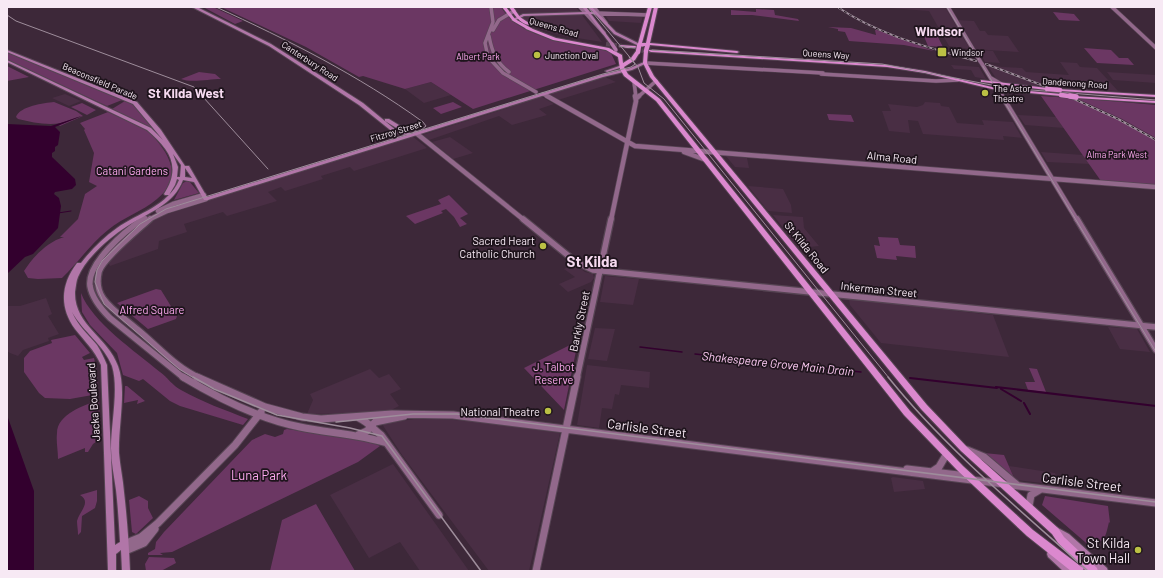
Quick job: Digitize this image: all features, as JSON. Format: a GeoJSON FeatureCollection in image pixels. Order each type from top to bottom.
{"type":"FeatureCollection","features":[{"type":"Feature","properties":{"kind":"highway","name":"Queens Road"},"geometry":{"type":"LineString","coordinates":[[504,7],[508,15],[513,20],[527,28],[569,40],[606,46],[552,34],[534,27],[519,17],[513,9]]}},
{"type":"Feature","properties":{"kind":"highway"},"geometry":{"type":"LineString","coordinates":[[645,63],[643,48],[650,7]]}},
{"type":"Feature","properties":{"kind":"highway"},"geometry":{"type":"LineString","coordinates":[[622,68],[643,48],[656,7]]}},
{"type":"Feature","properties":{"kind":"highway"},"geometry":{"type":"LineString","coordinates":[[648,15],[654,15]]}},
{"type":"Feature","properties":{"kind":"highway"},"geometry":{"type":"LineString","coordinates":[[527,28],[555,38],[610,50],[620,56],[622,68],[634,82],[658,100],[888,391],[946,455],[1030,533],[1066,560],[1089,568]]}},
{"type":"Feature","properties":{"kind":"highway"},"geometry":{"type":"LineString","coordinates":[[623,47],[643,48]]}},
{"type":"Feature","properties":{"kind":"highway","name":"Queens Way"},"geometry":{"type":"LineString","coordinates":[[643,48],[758,54],[897,64],[993,83]]}},
{"type":"Feature","properties":{"kind":"highway","name":"Queens Way"},"geometry":{"type":"LineString","coordinates":[[643,48],[875,65],[938,75],[997,89]]}},
{"type":"Feature","properties":{"kind":"highway","name":"St Kilda Road"},"geometry":{"type":"LineString","coordinates":[[645,63],[647,70],[910,391],[964,448],[1029,506],[1055,531],[1061,540],[1089,568]]}},
{"type":"Feature","properties":{"kind":"highway","name":"Dandenong Road"},"geometry":{"type":"LineString","coordinates":[[993,83],[1047,89],[1076,96],[1156,102]]}},
{"type":"Feature","properties":{"kind":"highway","name":"Dandenong Road"},"geometry":{"type":"LineString","coordinates":[[997,89],[1060,93],[1156,96]]}},
{"type":"Feature","properties":{"kind":"main road","name":"Canterbury Road"},"geometry":{"type":"LineString","coordinates":[[194,7],[270,45],[364,106],[396,132],[402,134],[412,133]]}},
{"type":"Feature","properties":{"kind":"main road","name":"Canterbury Road"},"geometry":{"type":"LineString","coordinates":[[199,7],[274,44],[365,103],[399,130],[412,133]]}},
{"type":"Feature","properties":{"kind":"main road"},"geometry":{"type":"LineString","coordinates":[[584,7],[620,56]]}},
{"type":"Feature","properties":{"kind":"main road"},"geometry":{"type":"LineString","coordinates":[[590,7],[615,33],[643,48]]}},
{"type":"Feature","properties":{"kind":"main road"},"geometry":{"type":"LineString","coordinates":[[513,20],[519,17],[530,16],[597,13]]}},
{"type":"Feature","properties":{"kind":"main road","name":"Beaconsfield Parade"},"geometry":{"type":"LineString","coordinates":[[7,51],[133,102],[159,131],[182,162],[183,167],[187,167],[200,187],[200,190],[207,196]]}},
{"type":"Feature","properties":{"kind":"main road","name":"Beaconsfield Parade"},"geometry":{"type":"LineString","coordinates":[[7,61],[147,127],[156,135],[172,157],[179,177]]}},
{"type":"Feature","properties":{"kind":"main road","name":"Fitzroy Street"},"geometry":{"type":"LineString","coordinates":[[207,196],[540,92],[602,76],[622,68],[645,63]]}},
{"type":"Feature","properties":{"kind":"main road","name":"Fitzroy Street"},"geometry":{"type":"LineString","coordinates":[[412,133],[530,92],[540,92]]}},
{"type":"Feature","properties":{"kind":"main road","name":"Fitzroy Street"},"geometry":{"type":"LineString","coordinates":[[207,196],[402,134]]}},
{"type":"Feature","properties":{"kind":"main road"},"geometry":{"type":"LineString","coordinates":[[135,218],[162,200],[179,177],[183,167]]}},
{"type":"Feature","properties":{"kind":"main road"},"geometry":{"type":"LineString","coordinates":[[179,177],[195,179]]}},
{"type":"Feature","properties":{"kind":"main road","name":"Jacka Boulevard"},"geometry":{"type":"LineString","coordinates":[[126,571],[115,448],[117,374],[110,355],[78,318],[73,304],[73,283],[80,269],[96,251],[118,230],[135,218]]}},
{"type":"Feature","properties":{"kind":"main road","name":"Jacka Boulevard"},"geometry":{"type":"LineString","coordinates":[[112,571],[104,365],[100,355],[76,327],[70,316],[67,287],[71,276],[82,261],[114,229],[135,218]]}},
{"type":"Feature","properties":{"kind":"main road"},"geometry":{"type":"LineString","coordinates":[[105,383],[117,374]]}},
{"type":"Feature","properties":{"kind":"main road"},"geometry":{"type":"LineString","coordinates":[[105,383],[113,381],[117,384]]}},
{"type":"Feature","properties":{"kind":"main road"},"geometry":{"type":"LineString","coordinates":[[1030,533],[1070,571]]}},
{"type":"Feature","properties":{"kind":"main road"},"geometry":{"type":"LineString","coordinates":[[111,552],[125,547]]}},
{"type":"Feature","properties":{"kind":"main road"},"geometry":{"type":"LineString","coordinates":[[1066,560],[1070,571]]}},
{"type":"Feature","properties":{"kind":"main road"},"geometry":{"type":"LineString","coordinates":[[1089,568],[1104,571]]}},
{"type":"Feature","properties":{"kind":"street"},"geometry":{"type":"LineString","coordinates":[[491,7],[493,16],[490,34],[492,55],[507,71],[627,144]]}},
{"type":"Feature","properties":{"kind":"street"},"geometry":{"type":"LineString","coordinates":[[580,7],[587,13]]}},
{"type":"Feature","properties":{"kind":"street"},"geometry":{"type":"LineString","coordinates":[[594,7],[597,13],[648,15]]}},
{"type":"Feature","properties":{"kind":"street"},"geometry":{"type":"LineString","coordinates":[[948,7],[1156,350]]}},
{"type":"Feature","properties":{"kind":"street"},"geometry":{"type":"LineString","coordinates":[[1112,7],[1156,48]]}},
{"type":"Feature","properties":{"kind":"street"},"geometry":{"type":"LineString","coordinates":[[513,9],[508,15],[499,20],[495,29],[490,34],[485,43],[487,55],[491,62],[500,71],[530,92]]}},
{"type":"Feature","properties":{"kind":"street"},"geometry":{"type":"LineString","coordinates":[[487,55],[492,55]]}},
{"type":"Feature","properties":{"kind":"street"},"geometry":{"type":"LineString","coordinates":[[645,63],[932,81],[958,80]]}},
{"type":"Feature","properties":{"kind":"street"},"geometry":{"type":"LineString","coordinates":[[932,81],[939,79],[938,75]]}},
{"type":"Feature","properties":{"kind":"street"},"geometry":{"type":"LineString","coordinates":[[990,78],[1003,85]]}},
{"type":"Feature","properties":{"kind":"street"},"geometry":{"type":"LineString","coordinates":[[637,98],[656,81]]}},
{"type":"Feature","properties":{"kind":"street","name":"Barkly Street"},"geometry":{"type":"LineString","coordinates":[[536,571],[637,98],[634,82]]}},
{"type":"Feature","properties":{"kind":"street","name":"Inkerman Street"},"geometry":{"type":"LineString","coordinates":[[412,133],[425,141],[584,268],[600,272],[1156,327]]}},
{"type":"Feature","properties":{"kind":"street","name":"Alma Road"},"geometry":{"type":"LineString","coordinates":[[627,144],[698,151],[1156,187]]}},
{"type":"Feature","properties":{"kind":"street"},"geometry":{"type":"LineString","coordinates":[[678,149],[706,160]]}},
{"type":"Feature","properties":{"kind":"street","name":"Fitzroy Street"},"geometry":{"type":"LineString","coordinates":[[96,270],[102,256],[134,225],[150,217],[207,196]]}},
{"type":"Feature","properties":{"kind":"street"},"geometry":{"type":"LineString","coordinates":[[96,270],[100,292],[107,305],[100,308]]}},
{"type":"Feature","properties":{"kind":"street"},"geometry":{"type":"LineString","coordinates":[[96,270],[90,286],[100,308],[174,372],[191,383],[258,414],[284,424],[376,439],[387,443]]}},
{"type":"Feature","properties":{"kind":"street"},"geometry":{"type":"LineString","coordinates":[[94,295],[100,292]]}},
{"type":"Feature","properties":{"kind":"street","name":"Carlisle Street"},"geometry":{"type":"LineString","coordinates":[[107,305],[143,334],[175,363],[198,378],[265,407],[302,417],[321,419],[341,419],[389,414],[404,416]]}},
{"type":"Feature","properties":{"kind":"street"},"geometry":{"type":"LineString","coordinates":[[134,338],[143,334]]}},
{"type":"Feature","properties":{"kind":"street"},"geometry":{"type":"LineString","coordinates":[[191,383],[198,378]]}},
{"type":"Feature","properties":{"kind":"street"},"geometry":{"type":"LineString","coordinates":[[125,547],[145,542],[158,523],[235,445],[265,407]]}},
{"type":"Feature","properties":{"kind":"street","name":"Carlisle Street"},"geometry":{"type":"LineString","coordinates":[[357,436],[365,432],[376,422],[404,416],[453,414],[567,430],[886,470],[971,478]]}},
{"type":"Feature","properties":{"kind":"street"},"geometry":{"type":"LineString","coordinates":[[341,419],[361,418],[368,422],[371,427],[381,434],[439,515]]}},
{"type":"Feature","properties":{"kind":"street"},"geometry":{"type":"LineString","coordinates":[[315,429],[316,424],[321,419]]}},
{"type":"Feature","properties":{"kind":"street"},"geometry":{"type":"LineString","coordinates":[[964,448],[984,457],[1019,486]]}},
{"type":"Feature","properties":{"kind":"street"},"geometry":{"type":"LineString","coordinates":[[933,471],[939,467],[946,455]]}},
{"type":"Feature","properties":{"kind":"street","name":"Carlisle Street"},"geometry":{"type":"LineString","coordinates":[[886,470],[910,469],[933,471],[1004,484],[1156,503]]}},
{"type":"Feature","properties":{"kind":"street"},"geometry":{"type":"LineString","coordinates":[[1029,506],[1031,494],[1041,489]]}},
{"type":"Feature","properties":{"kind":"shaded area"},"geometry":{"type":"Polygon","coordinates":[[[514,7],[576,7],[602,42],[565,36],[540,29],[522,19],[514,7]]]}},
{"type":"Feature","properties":{"kind":"shaded area"},"geometry":{"type":"Polygon","coordinates":[[[877,7],[945,7],[970,49],[949,46],[929,11],[877,7]]]}},
{"type":"Feature","properties":{"kind":"shaded area"},"geometry":{"type":"Polygon","coordinates":[[[605,15],[643,16],[641,23],[609,21],[605,15]]]}},
{"type":"Feature","properties":{"kind":"shaded area"},"geometry":{"type":"Polygon","coordinates":[[[956,20],[974,21],[980,31],[985,31],[988,35],[1008,36],[1019,52],[973,49],[956,20]]]}},
{"type":"Feature","properties":{"kind":"shaded area"},"geometry":{"type":"Polygon","coordinates":[[[978,50],[993,51],[1000,63],[985,62],[978,50]]]}},
{"type":"Feature","properties":{"kind":"shaded area"},"geometry":{"type":"Polygon","coordinates":[[[1060,62],[1077,63],[1080,67],[1097,68],[1118,91],[1081,89],[1075,82],[1068,81],[1066,79],[1052,79],[1058,87],[1007,83],[997,80],[986,63],[1002,67],[1022,68],[1026,72],[1069,75],[1060,62]]]}},
{"type":"Feature","properties":{"kind":"shaded area"},"geometry":{"type":"Polygon","coordinates":[[[951,65],[979,67],[986,79],[975,77],[971,70],[954,69],[951,65]]]}},
{"type":"Feature","properties":{"kind":"shaded area"},"geometry":{"type":"Polygon","coordinates":[[[1107,72],[1156,75],[1156,83],[1113,80],[1107,72]]]}},
{"type":"Feature","properties":{"kind":"shaded area"},"geometry":{"type":"Polygon","coordinates":[[[605,77],[616,82],[558,100],[548,94],[605,77]]]}},
{"type":"Feature","properties":{"kind":"shaded area"},"geometry":{"type":"Polygon","coordinates":[[[431,82],[451,95],[424,103],[405,89],[431,82]]]}},
{"type":"Feature","properties":{"kind":"shaded area"},"geometry":{"type":"Polygon","coordinates":[[[65,94],[81,101],[69,106],[52,98],[65,94]]]}},
{"type":"Feature","properties":{"kind":"shaded area"},"geometry":{"type":"Polygon","coordinates":[[[542,97],[554,104],[539,109],[547,115],[512,125],[499,116],[429,140],[422,135],[542,97]]]}},
{"type":"Feature","properties":{"kind":"shaded area"},"geometry":{"type":"Polygon","coordinates":[[[1071,98],[1076,98],[1122,119],[1156,138],[1156,141],[1117,119],[1071,98]]]}},
{"type":"Feature","properties":{"kind":"shaded area"},"geometry":{"type":"Polygon","coordinates":[[[925,102],[940,103],[941,106],[949,107],[957,123],[984,125],[982,120],[1013,122],[1022,138],[1003,136],[1004,140],[923,134],[918,121],[908,120],[910,133],[889,131],[882,111],[891,111],[888,104],[917,107],[923,105],[925,102]]]}},
{"type":"Feature","properties":{"kind":"shaded area"},"geometry":{"type":"Polygon","coordinates":[[[1018,115],[1057,117],[1064,128],[1025,125],[1018,115]]]}},
{"type":"Feature","properties":{"kind":"shaded area"},"geometry":{"type":"Polygon","coordinates":[[[82,116],[55,127],[60,132],[58,145],[52,153],[52,157],[75,179],[76,185],[72,189],[55,192],[54,194],[59,198],[61,206],[58,228],[33,254],[25,257],[7,274],[7,124],[51,126],[82,116]]]}},
{"type":"Feature","properties":{"kind":"shaded area"},"geometry":{"type":"Polygon","coordinates":[[[412,136],[427,148],[354,171],[350,167],[321,176],[323,179],[285,191],[281,187],[268,192],[277,201],[227,216],[223,212],[184,224],[187,232],[159,241],[158,249],[110,266],[108,262],[154,218],[160,215],[412,136]]]}},
{"type":"Feature","properties":{"kind":"shaded area"},"geometry":{"type":"Polygon","coordinates":[[[450,137],[473,153],[453,159],[432,142],[450,137]]]}},
{"type":"Feature","properties":{"kind":"shaded area"},"geometry":{"type":"Polygon","coordinates":[[[1041,152],[1083,155],[1090,164],[1047,162],[1041,152]]]}},
{"type":"Feature","properties":{"kind":"shaded area"},"geometry":{"type":"Polygon","coordinates":[[[726,156],[747,158],[749,168],[735,167],[726,156]]]}},
{"type":"Feature","properties":{"kind":"shaded area"},"geometry":{"type":"Polygon","coordinates":[[[748,186],[783,189],[791,205],[792,213],[768,211],[748,186]]]}},
{"type":"Feature","properties":{"kind":"shaded area"},"geometry":{"type":"Polygon","coordinates":[[[773,215],[803,217],[804,228],[819,246],[799,248],[773,215]]]}},
{"type":"Feature","properties":{"kind":"shaded area"},"geometry":{"type":"Polygon","coordinates":[[[574,264],[585,272],[593,274],[594,278],[591,282],[568,292],[559,284],[575,277],[564,269],[574,264]]]}},
{"type":"Feature","properties":{"kind":"shaded area"},"geometry":{"type":"Polygon","coordinates":[[[605,276],[639,279],[633,305],[600,302],[605,276]]]}},
{"type":"Feature","properties":{"kind":"shaded area"},"geometry":{"type":"Polygon","coordinates":[[[46,298],[52,314],[48,316],[59,334],[48,338],[49,341],[23,350],[18,356],[7,351],[7,306],[20,306],[46,298]]]}},
{"type":"Feature","properties":{"kind":"shaded area"},"geometry":{"type":"Polygon","coordinates":[[[849,299],[993,315],[1009,357],[881,343],[850,305],[849,299]]]}},
{"type":"Feature","properties":{"kind":"shaded area"},"geometry":{"type":"Polygon","coordinates":[[[1108,327],[1137,329],[1150,352],[1120,349],[1108,327]]]}},
{"type":"Feature","properties":{"kind":"shaded area"},"geometry":{"type":"Polygon","coordinates":[[[595,328],[615,329],[607,361],[588,359],[595,328]]]}},
{"type":"Feature","properties":{"kind":"shaded area"},"geometry":{"type":"Polygon","coordinates":[[[587,365],[650,372],[649,388],[621,385],[619,395],[615,394],[612,409],[602,408],[599,428],[577,425],[587,365]]]}},
{"type":"Feature","properties":{"kind":"shaded area"},"geometry":{"type":"Polygon","coordinates":[[[370,369],[379,378],[389,374],[401,389],[390,394],[399,406],[385,413],[307,414],[313,400],[310,394],[370,369]]]}},
{"type":"Feature","properties":{"kind":"shaded area"},"geometry":{"type":"Polygon","coordinates":[[[7,415],[34,491],[34,571],[7,571],[7,415]]]}},
{"type":"Feature","properties":{"kind":"shaded area"},"geometry":{"type":"Polygon","coordinates":[[[420,418],[471,421],[560,433],[529,571],[489,571],[402,455],[382,424],[420,418]]]}},
{"type":"Feature","properties":{"kind":"shaded area"},"geometry":{"type":"Polygon","coordinates":[[[393,464],[469,571],[420,571],[400,542],[369,558],[330,495],[393,464]]]}},
{"type":"Feature","properties":{"kind":"shaded area"},"geometry":{"type":"Polygon","coordinates":[[[1009,466],[1055,473],[1060,485],[1015,480],[1009,466]]]}},
{"type":"Feature","properties":{"kind":"shaded area"},"geometry":{"type":"Polygon","coordinates":[[[891,478],[923,481],[925,489],[894,492],[891,478]]]}},
{"type":"Feature","properties":{"kind":"green space"},"geometry":{"type":"Polygon","coordinates":[[[203,7],[213,7],[243,21],[235,24],[203,7]]]}},
{"type":"Feature","properties":{"kind":"green space","name":"Albert Park"},"geometry":{"type":"Polygon","coordinates":[[[221,7],[501,7],[510,18],[521,27],[548,38],[607,51],[611,53],[616,64],[473,109],[431,82],[405,89],[363,76],[359,77],[306,47],[221,7]]]}},
{"type":"Feature","properties":{"kind":"green space"},"geometry":{"type":"Polygon","coordinates":[[[756,9],[774,10],[775,15],[798,19],[799,21],[752,15],[731,15],[731,10],[756,12],[756,9]]]}},
{"type":"Feature","properties":{"kind":"green space"},"geometry":{"type":"Polygon","coordinates":[[[1053,12],[1074,14],[1080,21],[1059,20],[1053,12]]]}},
{"type":"Feature","properties":{"kind":"green space"},"geometry":{"type":"Polygon","coordinates":[[[828,27],[851,28],[876,35],[875,30],[877,30],[934,51],[904,45],[849,41],[845,32],[828,27]]]}},
{"type":"Feature","properties":{"kind":"green space"},"geometry":{"type":"Polygon","coordinates":[[[923,34],[937,35],[943,47],[928,46],[923,34]]]}},
{"type":"Feature","properties":{"kind":"green space"},"geometry":{"type":"Polygon","coordinates":[[[1084,48],[1111,50],[1119,58],[1128,58],[1134,65],[1097,63],[1084,48]]]}},
{"type":"Feature","properties":{"kind":"green space"},"geometry":{"type":"Polygon","coordinates":[[[7,52],[122,100],[107,106],[7,60],[7,52]]]}},
{"type":"Feature","properties":{"kind":"green space"},"geometry":{"type":"Polygon","coordinates":[[[7,66],[29,77],[7,81],[7,66]]]}},
{"type":"Feature","properties":{"kind":"green space"},"geometry":{"type":"Polygon","coordinates":[[[199,72],[215,74],[221,79],[195,81],[181,79],[199,72]]]}},
{"type":"Feature","properties":{"kind":"green space","name":"Alma Park West"},"geometry":{"type":"Polygon","coordinates":[[[1041,96],[1071,98],[1117,119],[1156,141],[1156,185],[1101,181],[1041,96]]]}},
{"type":"Feature","properties":{"kind":"green space"},"geometry":{"type":"Polygon","coordinates":[[[1076,98],[1156,105],[1156,138],[1122,119],[1076,98]]]}},
{"type":"Feature","properties":{"kind":"green space"},"geometry":{"type":"Polygon","coordinates":[[[125,101],[135,105],[156,130],[112,109],[125,101]]]}},
{"type":"Feature","properties":{"kind":"green space"},"geometry":{"type":"Polygon","coordinates":[[[54,102],[76,111],[83,116],[60,126],[59,125],[82,116],[61,123],[50,124],[18,119],[16,117],[18,113],[27,108],[39,104],[54,102]]]}},
{"type":"Feature","properties":{"kind":"green space"},"geometry":{"type":"Polygon","coordinates":[[[453,102],[462,107],[441,114],[433,108],[453,102]]]}},
{"type":"Feature","properties":{"kind":"green space"},"geometry":{"type":"Polygon","coordinates":[[[82,103],[96,110],[87,115],[71,107],[82,103]]]}},
{"type":"Feature","properties":{"kind":"green space","name":"Catani Gardens"},"geometry":{"type":"Polygon","coordinates":[[[108,112],[149,132],[161,146],[166,153],[171,167],[172,174],[168,187],[151,204],[114,225],[102,235],[62,278],[28,278],[24,271],[36,255],[52,242],[64,237],[60,237],[78,219],[85,194],[97,186],[89,182],[94,153],[84,130],[85,129],[80,123],[108,112]]]}},
{"type":"Feature","properties":{"kind":"green space"},"geometry":{"type":"Polygon","coordinates":[[[827,114],[851,115],[854,122],[829,120],[827,114]]]}},
{"type":"Feature","properties":{"kind":"green space"},"geometry":{"type":"Polygon","coordinates":[[[189,181],[199,193],[174,200],[183,183],[189,181]]]}},
{"type":"Feature","properties":{"kind":"green space"},"geometry":{"type":"Polygon","coordinates":[[[449,195],[468,214],[460,218],[467,224],[460,227],[454,217],[446,209],[441,211],[443,213],[415,224],[406,216],[441,204],[438,200],[449,195]]]}},
{"type":"Feature","properties":{"kind":"green space"},"geometry":{"type":"Polygon","coordinates":[[[878,237],[898,238],[900,245],[915,246],[916,258],[896,256],[897,260],[877,258],[874,245],[880,246],[878,237]]]}},
{"type":"Feature","properties":{"kind":"green space","name":"Alfred Square"},"geometry":{"type":"Polygon","coordinates":[[[156,289],[161,290],[177,316],[176,319],[148,329],[117,303],[156,289]]]}},
{"type":"Feature","properties":{"kind":"green space"},"geometry":{"type":"Polygon","coordinates":[[[81,293],[95,315],[116,336],[163,374],[175,386],[205,402],[248,419],[243,425],[180,406],[170,401],[143,379],[139,381],[123,375],[117,353],[90,325],[82,312],[81,293]]]}},
{"type":"Feature","properties":{"kind":"green space"},"geometry":{"type":"Polygon","coordinates":[[[75,335],[90,353],[82,357],[84,360],[94,358],[97,372],[98,394],[70,399],[45,398],[39,393],[24,372],[24,358],[30,351],[52,343],[51,340],[75,335]]]}},
{"type":"Feature","properties":{"kind":"green space","name":"J. Talbot Reserve"},"geometry":{"type":"Polygon","coordinates":[[[578,341],[564,410],[524,368],[578,341]]]}},
{"type":"Feature","properties":{"kind":"green space"},"geometry":{"type":"Polygon","coordinates":[[[1029,368],[1037,369],[1046,392],[1028,390],[1025,382],[1035,382],[1029,368]]]}},
{"type":"Feature","properties":{"kind":"green space"},"geometry":{"type":"Polygon","coordinates":[[[125,386],[145,401],[137,404],[138,400],[124,403],[125,386]]]}},
{"type":"Feature","properties":{"kind":"green space"},"geometry":{"type":"Polygon","coordinates":[[[99,401],[100,439],[93,444],[88,452],[85,452],[85,448],[58,459],[57,433],[61,421],[72,411],[99,401]]]}},
{"type":"Feature","properties":{"kind":"green space","name":"Luna Park"},"geometry":{"type":"Polygon","coordinates":[[[287,429],[370,441],[380,446],[358,462],[172,552],[160,553],[163,555],[148,555],[148,553],[155,549],[156,542],[164,532],[252,440],[265,434],[275,437],[283,434],[284,430],[287,429]]]}},
{"type":"Feature","properties":{"kind":"green space"},"geometry":{"type":"Polygon","coordinates":[[[984,453],[1004,455],[1015,480],[984,453]]]}},
{"type":"Feature","properties":{"kind":"green space"},"geometry":{"type":"Polygon","coordinates":[[[97,490],[97,501],[95,508],[82,516],[81,532],[78,535],[77,521],[85,504],[85,501],[80,495],[97,490]]]}},
{"type":"Feature","properties":{"kind":"green space"},"geometry":{"type":"Polygon","coordinates":[[[139,496],[148,501],[148,508],[153,518],[136,534],[132,532],[129,500],[139,496]]]}},
{"type":"Feature","properties":{"kind":"green space"},"geometry":{"type":"Polygon","coordinates":[[[1045,496],[1108,506],[1110,523],[1109,522],[1104,538],[1092,548],[1042,505],[1045,496]]]}},
{"type":"Feature","properties":{"kind":"green space"},"geometry":{"type":"Polygon","coordinates":[[[316,504],[355,571],[270,571],[282,520],[316,504]]]}},
{"type":"Feature","properties":{"kind":"green space"},"geometry":{"type":"Polygon","coordinates":[[[149,557],[174,558],[176,563],[161,571],[146,571],[145,564],[149,557]]]}},
{"type":"Feature","properties":{"kind":"waterway"},"geometry":{"type":"LineString","coordinates":[[58,213],[71,211]]}},
{"type":"Feature","properties":{"kind":"waterway","name":"Shakespeare Grove Main Drain"},"geometry":{"type":"LineString","coordinates":[[640,347],[682,352]]}},
{"type":"Feature","properties":{"kind":"waterway","name":"Shakespeare Grove Main Drain"},"geometry":{"type":"LineString","coordinates":[[695,354],[861,372]]}},
{"type":"Feature","properties":{"kind":"waterway","name":"Shakespeare Grove Main Drain"},"geometry":{"type":"LineString","coordinates":[[910,378],[997,388]]}},
{"type":"Feature","properties":{"kind":"waterway","name":"Shakespeare Grove Main Drain"},"geometry":{"type":"LineString","coordinates":[[996,387],[1156,406]]}},
{"type":"Feature","properties":{"kind":"waterway","name":"Shakespeare Grove Main Drain"},"geometry":{"type":"LineString","coordinates":[[1001,389],[1021,401]]}},
{"type":"Feature","properties":{"kind":"waterway"},"geometry":{"type":"LineString","coordinates":[[1024,403],[1030,414]]}},
{"type":"Feature","properties":{"kind":"tunnel"},"geometry":{"type":"LineString","coordinates":[[606,44],[622,46]]}},
{"type":"Feature","properties":{"kind":"tunnel"},"geometry":{"type":"LineString","coordinates":[[635,50],[651,51]]}},
{"type":"Feature","properties":{"kind":"tram line"},"geometry":{"type":"LineString","coordinates":[[216,7],[296,45],[348,74],[423,122],[426,126],[421,130]]}},
{"type":"Feature","properties":{"kind":"tram line"},"geometry":{"type":"LineString","coordinates":[[588,7],[621,46]]}},
{"type":"Feature","properties":{"kind":"tram line"},"geometry":{"type":"LineString","coordinates":[[947,7],[995,86]]}},
{"type":"Feature","properties":{"kind":"tram line"},"geometry":{"type":"LineString","coordinates":[[7,15],[16,21],[194,87],[268,169]]}},
{"type":"Feature","properties":{"kind":"tram line"},"geometry":{"type":"LineString","coordinates":[[621,46],[635,48]]}},
{"type":"Feature","properties":{"kind":"tram line"},"geometry":{"type":"LineString","coordinates":[[621,46],[638,67],[644,83],[664,99],[889,378]]}},
{"type":"Feature","properties":{"kind":"tram line"},"geometry":{"type":"LineString","coordinates":[[652,50],[882,64],[995,86]]}},
{"type":"Feature","properties":{"kind":"tram line"},"geometry":{"type":"LineString","coordinates":[[194,378],[179,369],[104,304],[95,282],[97,270],[102,261],[140,224],[166,209],[603,74],[631,67],[635,64],[629,57]]}},
{"type":"Feature","properties":{"kind":"tram line"},"geometry":{"type":"LineString","coordinates":[[995,86],[1007,88],[1156,100]]}},
{"type":"Feature","properties":{"kind":"tram line"},"geometry":{"type":"LineString","coordinates":[[995,86],[1156,352]]}},
{"type":"Feature","properties":{"kind":"tram line"},"geometry":{"type":"LineString","coordinates":[[193,377],[214,389],[277,415],[350,428],[382,436],[481,571]]}},
{"type":"Feature","properties":{"kind":"tram line"},"geometry":{"type":"LineString","coordinates":[[888,377],[934,429],[987,481]]}},
{"type":"Feature","properties":{"kind":"tram line"},"geometry":{"type":"LineString","coordinates":[[336,422],[413,414],[457,414],[987,481]]}},
{"type":"Feature","properties":{"kind":"tram line"},"geometry":{"type":"LineString","coordinates":[[987,481],[1156,502]]}},
{"type":"Feature","properties":{"kind":"tram line"},"geometry":{"type":"LineString","coordinates":[[987,481],[1088,571]]}},
{"type":"Feature","properties":{"kind":"railway"},"geometry":{"type":"LineString","coordinates":[[839,8],[871,26],[905,40],[976,61]]}},
{"type":"Feature","properties":{"kind":"railway"},"geometry":{"type":"LineString","coordinates":[[986,64],[1047,87]]}},
{"type":"Feature","properties":{"kind":"railway"},"geometry":{"type":"LineString","coordinates":[[1072,98],[1118,119],[1156,140]]}},
{"type":"Feature","properties":{"kind":"place","name":"Windsor"},"geometry":{"type":"Point","coordinates":[942,52]}},
{"type":"Feature","properties":{"kind":"place","name":"Junction Oval"},"geometry":{"type":"Point","coordinates":[537,55]}},
{"type":"Feature","properties":{"kind":"place","name":"The Astor Theatre"},"geometry":{"type":"Point","coordinates":[985,93]}},
{"type":"Feature","properties":{"kind":"place","name":"Sacred Heart Catholic Church"},"geometry":{"type":"Point","coordinates":[543,246]}},
{"type":"Feature","properties":{"kind":"place","name":"National Theatre"},"geometry":{"type":"Point","coordinates":[548,411]}},
{"type":"Feature","properties":{"kind":"place","name":"St Kilda Town Hall"},"geometry":{"type":"Point","coordinates":[1138,550]}},
{"type":"Feature","properties":{"kind":"district","name":"Windsor"},"geometry":{"type":"Point","coordinates":[939,31]}},
{"type":"Feature","properties":{"kind":"district","name":"St Kilda West"},"geometry":{"type":"Point","coordinates":[186,93]}},
{"type":"Feature","properties":{"kind":"district","name":"St Kilda"},"geometry":{"type":"Point","coordinates":[592,261]}}]}
